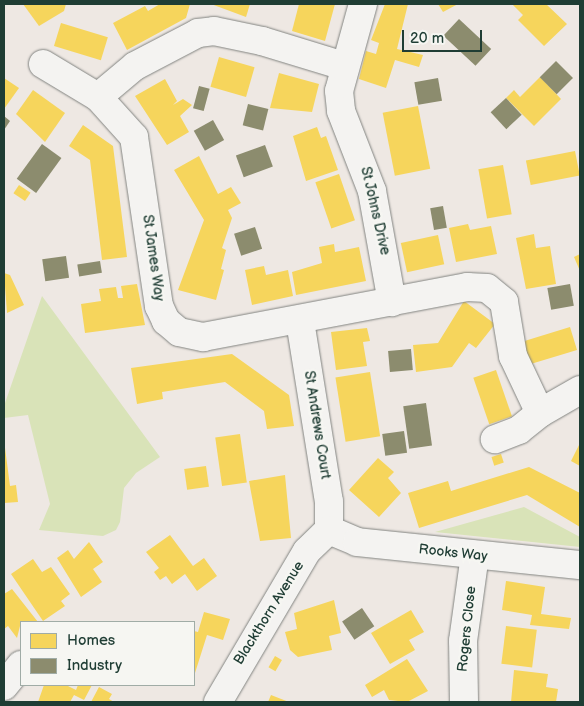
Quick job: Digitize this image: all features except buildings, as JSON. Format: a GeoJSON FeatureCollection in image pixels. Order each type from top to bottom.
{"type":"FeatureCollection","features":[{"type":"Feature","properties":{"kind":"street","name":"St Johns Drive"},"geometry":{"type":"LineString","coordinates":[[363,4],[344,66],[341,111],[372,191],[392,302]]}},
{"type":"Feature","properties":{"kind":"street"},"geometry":{"type":"LineString","coordinates":[[98,97],[134,66],[198,34],[214,32],[262,42],[344,66]]}},
{"type":"Feature","properties":{"kind":"street","name":"St James Way"},"geometry":{"type":"LineString","coordinates":[[43,64],[98,97],[134,137],[138,151],[159,306],[166,321],[187,336],[203,337],[300,321],[467,287],[498,293],[508,317],[523,383],[540,413]]}},
{"type":"Feature","properties":{"kind":"street","name":"St Andrews Court"},"geometry":{"type":"LineString","coordinates":[[300,321],[330,502],[329,530]]}},
{"type":"Feature","properties":{"kind":"street"},"geometry":{"type":"LineString","coordinates":[[495,439],[519,430],[540,413],[580,390]]}},
{"type":"Feature","properties":{"kind":"street","name":"Rooks Way"},"geometry":{"type":"LineString","coordinates":[[329,530],[357,542],[580,565]]}},
{"type":"Feature","properties":{"kind":"street","name":"Blackthorn Avenue"},"geometry":{"type":"LineString","coordinates":[[218,702],[307,551],[329,530]]}},
{"type":"Feature","properties":{"kind":"street","name":"Rogers Close"},"geometry":{"type":"LineString","coordinates":[[464,702],[463,641],[475,555]]}},
{"type":"Feature","properties":{"kind":"street"},"geometry":{"type":"LineString","coordinates":[[4,686],[20,666]]}},
{"type":"Feature","properties":{"kind":"green space"},"geometry":{"type":"Polygon","coordinates":[[[42,296],[160,457],[136,473],[124,488],[120,522],[116,530],[103,536],[39,530],[50,504],[28,415],[4,418],[4,406],[42,296]]]}},
{"type":"Feature","properties":{"kind":"green space"},"geometry":{"type":"Polygon","coordinates":[[[524,507],[580,537],[580,547],[435,532],[524,507]]]}}]}
